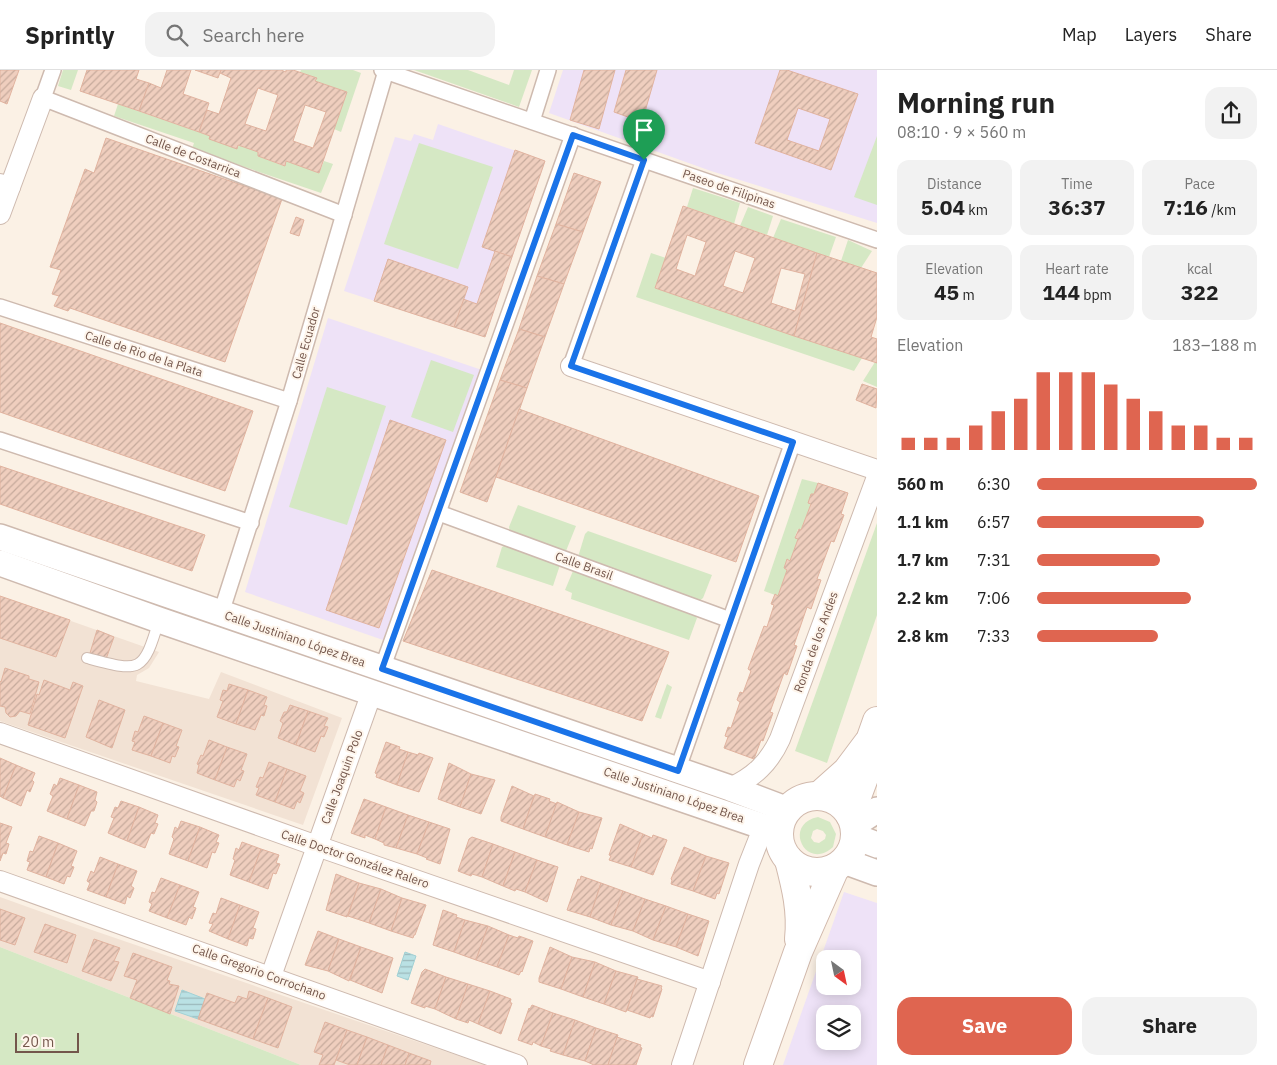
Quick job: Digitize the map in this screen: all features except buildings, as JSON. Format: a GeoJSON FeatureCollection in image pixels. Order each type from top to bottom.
{"type":"FeatureCollection","features":[{"type":"Feature","properties":{"kind":"main road"},"geometry":{"type":"LineString","coordinates":[[818,796],[847,771],[874,730]]}},
{"type":"Feature","properties":{"kind":"main road"},"geometry":{"type":"LineString","coordinates":[[758,1065],[798,952],[856,837],[865,774],[874,730]]}},
{"type":"Feature","properties":{"kind":"main road"},"geometry":{"type":"LineString","coordinates":[[798,952],[801,921],[798,892],[789,860],[781,847],[777,822],[800,800],[818,796],[826,797],[846,808],[856,837]]}},
{"type":"Feature","properties":{"kind":"main road"},"geometry":{"type":"LineString","coordinates":[[789,860],[809,872],[820,872],[856,837]]}},
{"type":"Feature","properties":{"kind":"street"},"geometry":{"type":"LineString","coordinates":[[0,214],[5,185],[43,98],[53,70]]}},
{"type":"Feature","properties":{"kind":"street"},"geometry":{"type":"LineString","coordinates":[[532,121],[548,70]]}},
{"type":"Feature","properties":{"kind":"street","name":"Paseo de Filipinas"},"geometry":{"type":"LineString","coordinates":[[384,71],[877,240]]}},
{"type":"Feature","properties":{"kind":"street","name":"Calle Ecuador"},"geometry":{"type":"LineString","coordinates":[[222,613],[289,401],[384,71]]}},
{"type":"Feature","properties":{"kind":"street","name":"Calle de Costarrica"},"geometry":{"type":"LineString","coordinates":[[43,98],[344,215]]}},
{"type":"Feature","properties":{"kind":"street"},"geometry":{"type":"LineString","coordinates":[[382,669],[573,135]]}},
{"type":"Feature","properties":{"kind":"street"},"geometry":{"type":"LineString","coordinates":[[644,160],[571,366],[877,470]]}},
{"type":"Feature","properties":{"kind":"street","name":"Calle de Rio de la Plata"},"geometry":{"type":"LineString","coordinates":[[0,307],[289,401]]}},
{"type":"Feature","properties":{"kind":"street"},"geometry":{"type":"LineString","coordinates":[[0,440],[251,522]]}},
{"type":"Feature","properties":{"kind":"street"},"geometry":{"type":"LineString","coordinates":[[678,771],[793,442]]}},
{"type":"Feature","properties":{"kind":"street","name":"Ronda de los Andes"},"geometry":{"type":"LineString","coordinates":[[730,788],[745,782],[759,771],[771,757],[780,739],[877,477]]}},
{"type":"Feature","properties":{"kind":"street","name":"Calle Brasil"},"geometry":{"type":"LineString","coordinates":[[438,512],[730,620]]}},
{"type":"Feature","properties":{"kind":"street","name":"Calle Justiniano López Brea"},"geometry":{"type":"LineString","coordinates":[[0,537],[730,788],[777,822]]}},
{"type":"Feature","properties":{"kind":"street","name":"Calle Justiniano López Brea"},"geometry":{"type":"LineString","coordinates":[[0,563],[159,620],[372,692],[777,822]]}},
{"type":"Feature","properties":{"kind":"street","name":"Calle Joaquin Polo"},"geometry":{"type":"LineString","coordinates":[[271,976],[372,692]]}},
{"type":"Feature","properties":{"kind":"street","name":"Calle Doctor González Ralero"},"geometry":{"type":"LineString","coordinates":[[0,733],[317,846],[710,982]]}},
{"type":"Feature","properties":{"kind":"street"},"geometry":{"type":"LineString","coordinates":[[682,1065],[749,864],[777,822]]}},
{"type":"Feature","properties":{"kind":"street"},"geometry":{"type":"LineString","coordinates":[[856,837],[877,873]]}},
{"type":"Feature","properties":{"kind":"street","name":"Calle Gregorio Corrochano"},"geometry":{"type":"LineString","coordinates":[[0,881],[517,1065]]}},
{"type":"Feature","properties":{"kind":"lane"},"geometry":{"type":"LineString","coordinates":[[87,658],[122,667],[136,665],[147,656],[159,620]]}},
{"type":"Feature","properties":{"kind":"shaded area"},"geometry":{"type":"Polygon","coordinates":[[[563,70],[877,70],[877,223],[711,171],[549,113],[563,70]]]}},
{"type":"Feature","properties":{"kind":"shaded area"},"geometry":{"type":"Polygon","coordinates":[[[438,124],[545,161],[485,337],[344,291],[395,137],[411,141],[414,134],[433,140],[438,124]]]}},
{"type":"Feature","properties":{"kind":"shaded area"},"geometry":{"type":"Polygon","coordinates":[[[328,318],[482,370],[383,640],[245,592],[328,318]]]}},
{"type":"Feature","properties":{"kind":"shaded area"},"geometry":{"type":"Polygon","coordinates":[[[0,596],[159,652],[149,668],[137,675],[136,681],[209,699],[221,672],[342,718],[303,825],[0,721],[0,596]]]}},
{"type":"Feature","properties":{"kind":"shaded area"},"geometry":{"type":"Polygon","coordinates":[[[844,892],[877,903],[877,1065],[783,1065],[816,971],[816,995],[861,995],[861,950],[824,950],[844,892]]]}},
{"type":"Feature","properties":{"kind":"shaded area"},"geometry":{"type":"Polygon","coordinates":[[[0,897],[485,1065],[301,1065],[0,947],[0,897]]]}},
{"type":"Feature","properties":{"kind":"green space"},"geometry":{"type":"Polygon","coordinates":[[[63,70],[78,70],[71,90],[58,86],[63,70]]]}},
{"type":"Feature","properties":{"kind":"green space"},"geometry":{"type":"Polygon","coordinates":[[[301,70],[353,70],[361,73],[341,132],[334,129],[347,92],[315,81],[316,78],[300,72],[301,70]]]}},
{"type":"Feature","properties":{"kind":"green space"},"geometry":{"type":"Polygon","coordinates":[[[414,70],[468,70],[509,85],[514,70],[532,70],[519,107],[414,70]]]}},
{"type":"Feature","properties":{"kind":"green space"},"geometry":{"type":"Polygon","coordinates":[[[118,104],[210,136],[210,139],[237,149],[238,145],[258,152],[258,156],[284,166],[286,161],[319,173],[324,161],[333,164],[321,193],[192,149],[194,143],[114,116],[118,104]]]}},
{"type":"Feature","properties":{"kind":"green space"},"geometry":{"type":"Polygon","coordinates":[[[877,136],[877,205],[854,197],[877,136]]]}},
{"type":"Feature","properties":{"kind":"green space"},"geometry":{"type":"Polygon","coordinates":[[[419,143],[493,167],[458,269],[384,244],[419,143]]]}},
{"type":"Feature","properties":{"kind":"green space"},"geometry":{"type":"Polygon","coordinates":[[[693,188],[740,203],[734,224],[687,207],[693,188]]]}},
{"type":"Feature","properties":{"kind":"green space"},"geometry":{"type":"Polygon","coordinates":[[[748,207],[773,216],[767,235],[740,226],[748,207]]]}},
{"type":"Feature","properties":{"kind":"green space"},"geometry":{"type":"Polygon","coordinates":[[[781,219],[836,237],[829,257],[773,238],[781,219]]]}},
{"type":"Feature","properties":{"kind":"green space"},"geometry":{"type":"Polygon","coordinates":[[[848,240],[872,251],[861,268],[841,261],[848,240]]]}},
{"type":"Feature","properties":{"kind":"green space"},"geometry":{"type":"Polygon","coordinates":[[[651,253],[666,258],[655,288],[862,358],[854,371],[636,297],[651,253]]]}},
{"type":"Feature","properties":{"kind":"green space"},"geometry":{"type":"Polygon","coordinates":[[[431,360],[474,375],[453,432],[411,417],[431,360]]]}},
{"type":"Feature","properties":{"kind":"green space"},"geometry":{"type":"Polygon","coordinates":[[[875,362],[877,363],[877,387],[863,381],[875,362]]]}},
{"type":"Feature","properties":{"kind":"green space"},"geometry":{"type":"Polygon","coordinates":[[[327,387],[386,406],[347,525],[289,507],[327,387]]]}},
{"type":"Feature","properties":{"kind":"green space"},"geometry":{"type":"Polygon","coordinates":[[[802,479],[818,483],[814,494],[811,494],[811,504],[801,530],[798,529],[795,537],[798,539],[790,561],[787,560],[784,568],[787,570],[778,596],[764,591],[802,479]]]}},
{"type":"Feature","properties":{"kind":"green space"},"geometry":{"type":"Polygon","coordinates":[[[518,505],[576,526],[566,551],[510,532],[509,527],[518,505]]]}},
{"type":"Feature","properties":{"kind":"green space"},"geometry":{"type":"Polygon","coordinates":[[[877,523],[877,615],[827,763],[795,751],[877,523]]]}},
{"type":"Feature","properties":{"kind":"green space"},"geometry":{"type":"Polygon","coordinates":[[[588,531],[712,575],[703,598],[698,602],[578,557],[585,534],[588,531]]]}},
{"type":"Feature","properties":{"kind":"green space"},"geometry":{"type":"Polygon","coordinates":[[[506,545],[560,565],[553,586],[496,567],[502,547],[506,545]]]}},
{"type":"Feature","properties":{"kind":"green space"},"geometry":{"type":"Polygon","coordinates":[[[573,571],[694,614],[697,618],[689,640],[571,599],[572,593],[565,590],[573,571]]]}},
{"type":"Feature","properties":{"kind":"green space"},"geometry":{"type":"Polygon","coordinates":[[[667,684],[672,687],[661,719],[655,717],[667,684]]]}},
{"type":"Feature","properties":{"kind":"green space"},"geometry":{"type":"Polygon","coordinates":[[[818,817],[830,822],[836,834],[833,847],[823,853],[814,854],[807,850],[802,844],[800,836],[801,828],[807,821],[818,817]],[[817,829],[813,831],[811,838],[814,842],[819,843],[825,839],[826,835],[823,831],[817,829]]]}},
{"type":"Feature","properties":{"kind":"green space"},"geometry":{"type":"Polygon","coordinates":[[[0,947],[301,1065],[0,1065],[0,947]]]}},
{"type":"Feature","properties":{"kind":"water"},"geometry":{"type":"Polygon","coordinates":[[[405,952],[416,956],[408,980],[397,976],[405,952]]]}},
{"type":"Feature","properties":{"kind":"water"},"geometry":{"type":"Polygon","coordinates":[[[182,990],[205,999],[198,1019],[175,1011],[182,990]]]}},
{"type":"Feature","properties":{"kind":"route"},"geometry":{"type":"LineString","coordinates":[[573,135],[644,160],[571,366],[793,442],[678,771],[382,669],[573,135]]}}]}
